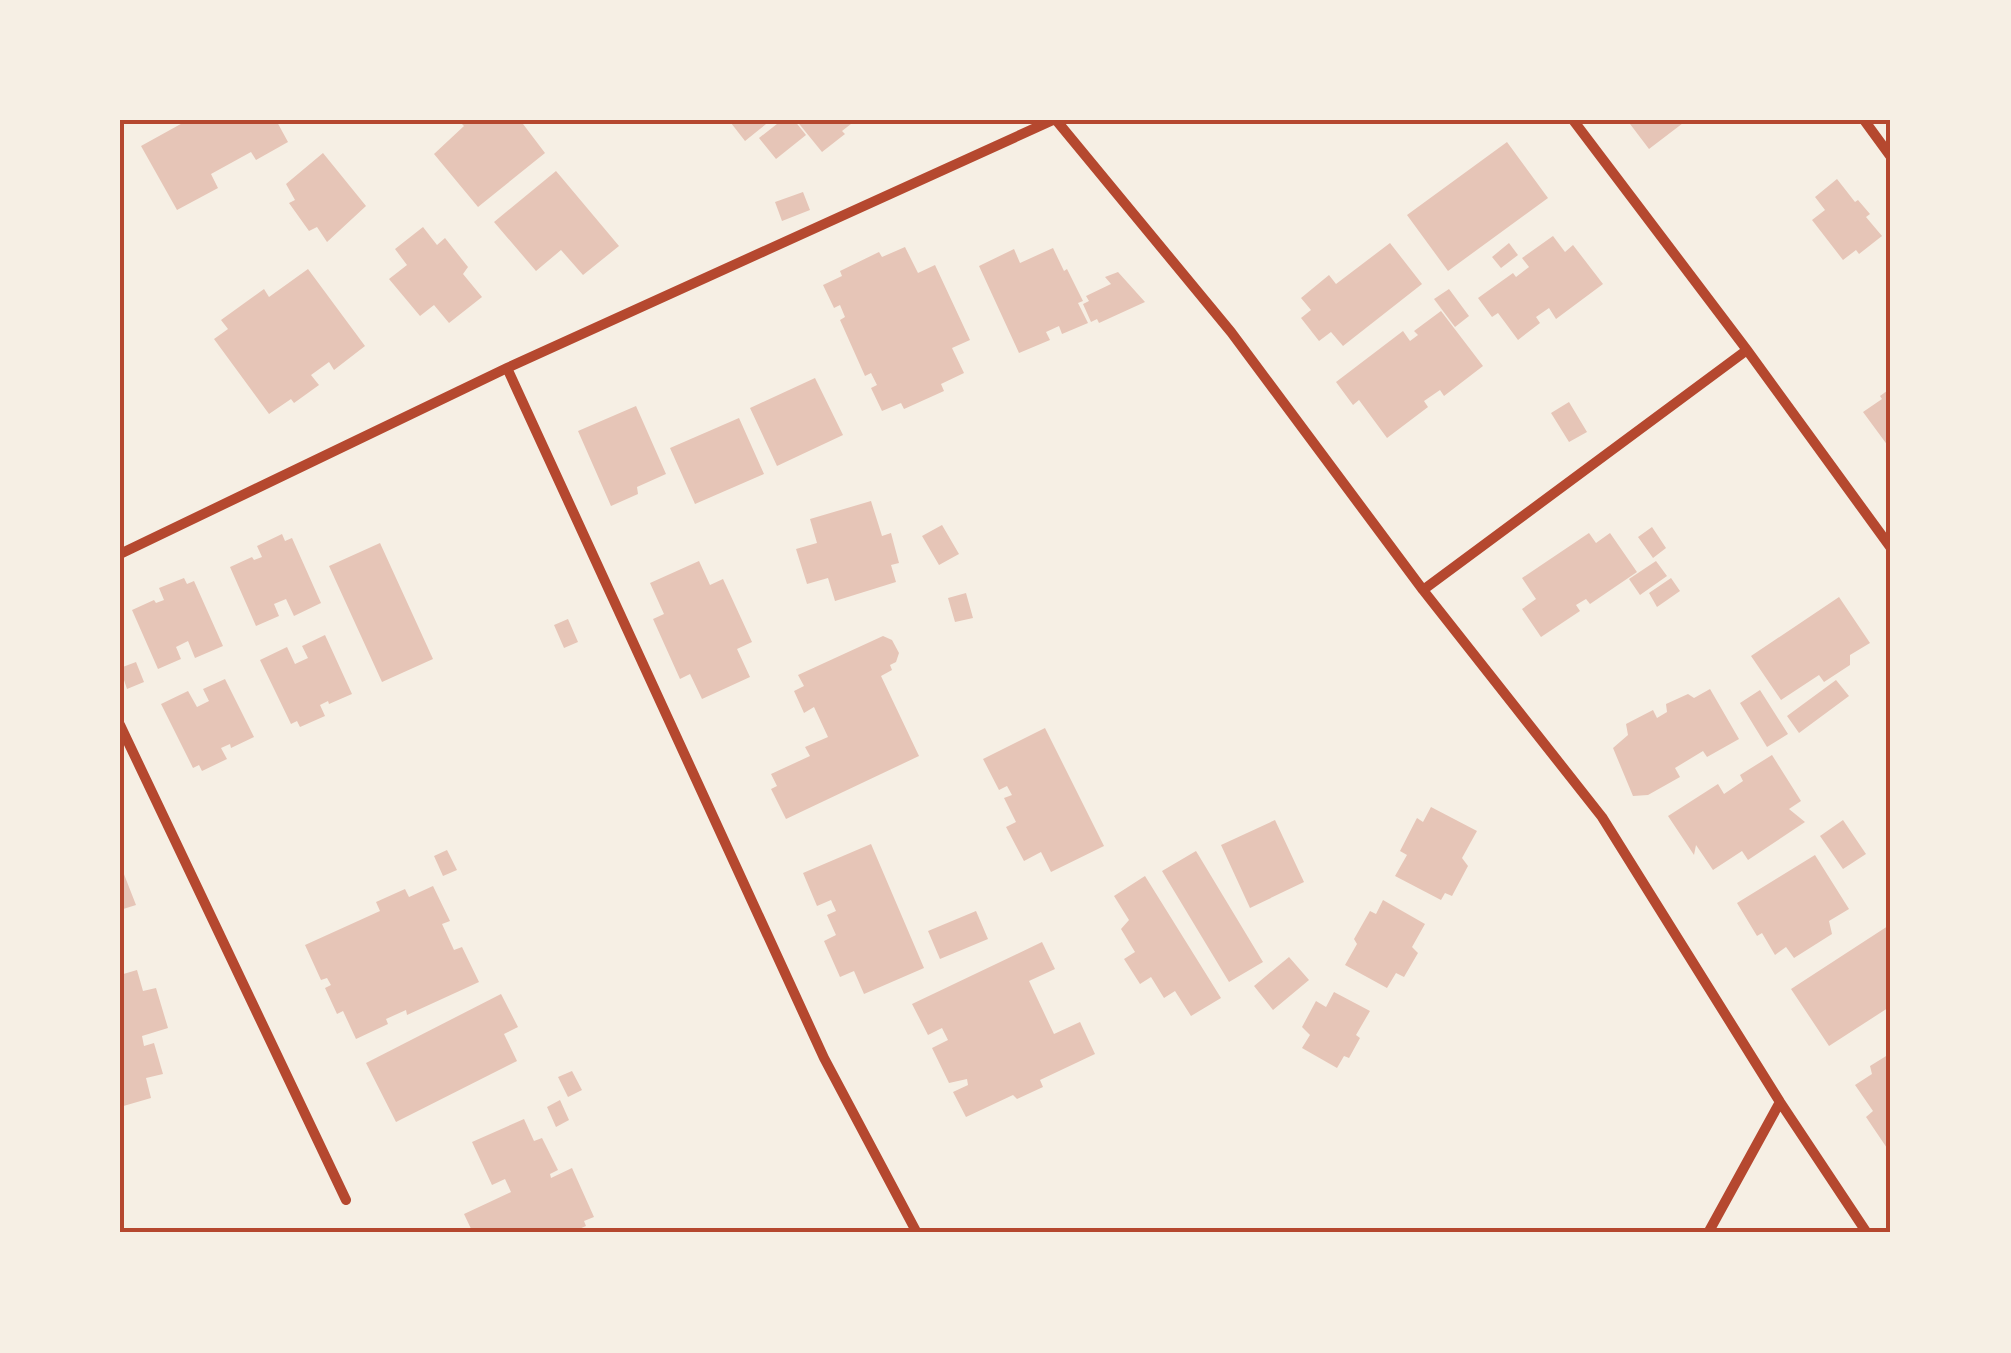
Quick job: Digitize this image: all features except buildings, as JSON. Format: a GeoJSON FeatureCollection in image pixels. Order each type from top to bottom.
{"type":"FeatureCollection","features":[{"type":"Feature","properties":{"kind":"street"},"geometry":{"type":"LineString","coordinates":[[120,554],[507,368],[1055,120],[1230,332],[1423,590],[1602,818],[1780,1102],[1868,1233]]}},
{"type":"Feature","properties":{"kind":"street"},"geometry":{"type":"LineString","coordinates":[[1573,120],[1891,548]]}},
{"type":"Feature","properties":{"kind":"street"},"geometry":{"type":"LineString","coordinates":[[1864,120],[1891,157]]}},
{"type":"Feature","properties":{"kind":"street"},"geometry":{"type":"LineString","coordinates":[[1423,590],[1747,350]]}},
{"type":"Feature","properties":{"kind":"street"},"geometry":{"type":"LineString","coordinates":[[507,368],[824,1058],[917,1233]]}},
{"type":"Feature","properties":{"kind":"street"},"geometry":{"type":"LineString","coordinates":[[120,725],[346,1200]]}},
{"type":"Feature","properties":{"kind":"street"},"geometry":{"type":"LineString","coordinates":[[1708,1233],[1780,1102]]}}]}
